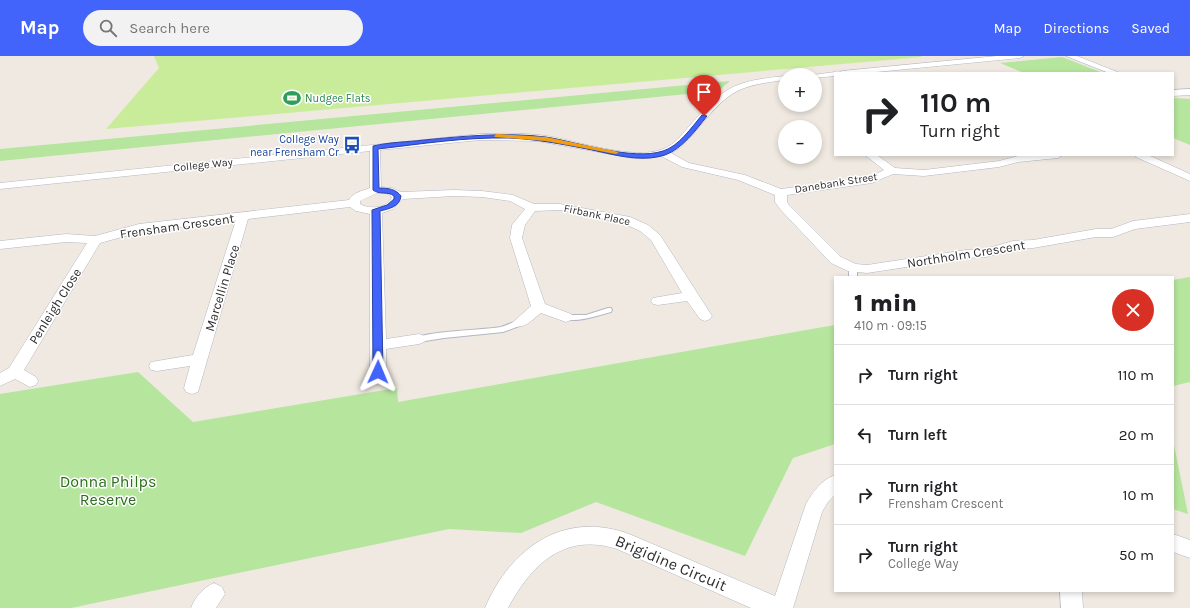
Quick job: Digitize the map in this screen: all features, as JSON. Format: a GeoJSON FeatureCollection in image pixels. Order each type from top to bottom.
{"type":"FeatureCollection","features":[{"type":"Feature","properties":{"kind":"street"},"geometry":{"type":"LineString","coordinates":[[853,72],[1020,56]]}},
{"type":"Feature","properties":{"kind":"street"},"geometry":{"type":"LineString","coordinates":[[1070,56],[1113,72]]}},
{"type":"Feature","properties":{"kind":"street"},"geometry":{"type":"LineString","coordinates":[[948,63],[962,70]]}},
{"type":"Feature","properties":{"kind":"street"},"geometry":{"type":"LineString","coordinates":[[822,75],[834,74]]}},
{"type":"Feature","properties":{"kind":"street","name":"College Way"},"geometry":{"type":"LineString","coordinates":[[0,186],[461,138],[508,136],[561,142],[629,155],[643,156],[663,153],[677,146],[727,92],[737,87],[778,79]]}},
{"type":"Feature","properties":{"kind":"street"},"geometry":{"type":"LineString","coordinates":[[1174,93],[1190,92]]}},
{"type":"Feature","properties":{"kind":"street"},"geometry":{"type":"LineString","coordinates":[[375,147],[376,190]]}},
{"type":"Feature","properties":{"kind":"street"},"geometry":{"type":"LineString","coordinates":[[663,153],[686,165],[741,177],[780,193]]}},
{"type":"Feature","properties":{"kind":"street"},"geometry":{"type":"LineString","coordinates":[[871,156],[892,171]]}},
{"type":"Feature","properties":{"kind":"street","name":"Danebank Street"},"geometry":{"type":"LineString","coordinates":[[780,193],[872,180],[892,171],[924,173],[999,164],[1018,159],[1048,156]]}},
{"type":"Feature","properties":{"kind":"street"},"geometry":{"type":"LineString","coordinates":[[1142,156],[1190,178]]}},
{"type":"Feature","properties":{"kind":"street"},"geometry":{"type":"LineString","coordinates":[[376,190],[388,190],[396,194],[398,196],[398,200],[390,206],[376,210],[358,208],[354,203],[355,200],[363,194],[376,190]]}},
{"type":"Feature","properties":{"kind":"street","name":"Firbank Place"},"geometry":{"type":"LineString","coordinates":[[398,196],[454,192],[482,194],[513,198],[532,208],[567,208],[626,220],[644,228],[659,241],[691,296],[705,316]]}},
{"type":"Feature","properties":{"kind":"street","name":"Northholm Crescent"},"geometry":{"type":"LineString","coordinates":[[780,193],[782,198],[781,202],[784,207],[830,254],[853,272],[966,254],[986,253],[1013,245],[1033,244],[1096,233],[1110,233],[1133,225],[1151,224],[1190,218]]}},
{"type":"Feature","properties":{"kind":"street","name":"Frensham Crescent"},"geometry":{"type":"LineString","coordinates":[[0,245],[72,237],[96,240],[132,230],[354,203]]}},
{"type":"Feature","properties":{"kind":"street"},"geometry":{"type":"LineString","coordinates":[[532,208],[517,227],[516,238],[539,307]]}},
{"type":"Feature","properties":{"kind":"street"},"geometry":{"type":"LineString","coordinates":[[376,210],[378,372]]}},
{"type":"Feature","properties":{"kind":"street","name":"Marcellin Place"},"geometry":{"type":"LineString","coordinates":[[192,388],[243,216]]}},
{"type":"Feature","properties":{"kind":"street","name":"Penleigh Close"},"geometry":{"type":"LineString","coordinates":[[15,372],[96,240]]}},
{"type":"Feature","properties":{"kind":"street"},"geometry":{"type":"LineString","coordinates":[[658,301],[691,296]]}},
{"type":"Feature","properties":{"kind":"street"},"geometry":{"type":"LineString","coordinates":[[539,307],[566,317]]}},
{"type":"Feature","properties":{"kind":"street"},"geometry":{"type":"LineString","coordinates":[[518,323],[539,307]]}},
{"type":"Feature","properties":{"kind":"street"},"geometry":{"type":"LineString","coordinates":[[378,345],[419,339]]}},
{"type":"Feature","properties":{"kind":"street"},"geometry":{"type":"LineString","coordinates":[[157,366],[200,359]]}},
{"type":"Feature","properties":{"kind":"street"},"geometry":{"type":"LineString","coordinates":[[0,380],[15,372],[30,381]]}},
{"type":"Feature","properties":{"kind":"street"},"geometry":{"type":"LineString","coordinates":[[782,608],[808,524],[821,496],[834,484]]}},
{"type":"Feature","properties":{"kind":"street","name":"Brigidine Circuit"},"geometry":{"type":"LineString","coordinates":[[496,608],[519,571],[529,560],[555,543],[573,537],[589,535],[605,536],[622,541],[777,608]]}},
{"type":"Feature","properties":{"kind":"street"},"geometry":{"type":"LineString","coordinates":[[1174,543],[1190,548]]}},
{"type":"Feature","properties":{"kind":"street"},"geometry":{"type":"LineString","coordinates":[[1071,592],[1072,608]]}},
{"type":"Feature","properties":{"kind":"lane"},"geometry":{"type":"LineString","coordinates":[[566,317],[587,317],[608,310]]}},
{"type":"Feature","properties":{"kind":"lane"},"geometry":{"type":"LineString","coordinates":[[419,339],[503,329],[518,323]]}},
{"type":"Feature","properties":{"kind":"green space","name":"Nudgee Flats"},"geometry":{"type":"Polygon","coordinates":[[[154,56],[922,57],[797,68],[778,68],[778,70],[106,129],[159,68],[154,56]]]}},
{"type":"Feature","properties":{"kind":"green space"},"geometry":{"type":"Polygon","coordinates":[[[1062,57],[1100,72],[1022,72],[1000,63],[1062,57]]]}},
{"type":"Feature","properties":{"kind":"green space"},"geometry":{"type":"Polygon","coordinates":[[[730,81],[718,91],[0,161],[0,149],[730,81]]]}},
{"type":"Feature","properties":{"kind":"green space"},"geometry":{"type":"Polygon","coordinates":[[[1174,98],[1190,99],[1190,145],[1174,138],[1174,98]]]}},
{"type":"Feature","properties":{"kind":"green space"},"geometry":{"type":"Polygon","coordinates":[[[1190,277],[1190,382],[1174,386],[1174,280],[1190,277]]]}},
{"type":"Feature","properties":{"kind":"green space","name":"Donna Philps Reserve"},"geometry":{"type":"Polygon","coordinates":[[[834,325],[834,444],[793,458],[745,556],[596,502],[521,533],[449,529],[71,608],[0,608],[0,394],[138,372],[193,422],[397,388],[398,402],[834,325]]]}},
{"type":"Feature","properties":{"kind":"green space"},"geometry":{"type":"Polygon","coordinates":[[[1174,445],[1188,514],[1174,509],[1174,445]]]}},
{"type":"Feature","properties":{"kind":"slow traffic"},"geometry":{"type":"LineString","coordinates":[[497,136],[546,139],[616,152]]}},
{"type":"Feature","properties":{"kind":"place","name":"Nudgee Flats"},"geometry":{"type":"Point","coordinates":[292,98]}},
{"type":"Feature","properties":{"kind":"place","name":"College Way near Frensham Cr"},"geometry":{"type":"Point","coordinates":[352,145]}},
{"type":"Feature","properties":{"kind":"route"},"geometry":{"type":"LineString","coordinates":[[378,372],[376,210],[383,209],[395,203],[398,200],[398,196],[388,190],[376,190],[375,147],[470,137],[508,136],[546,139],[629,155],[650,156],[670,151],[675,148],[704,116]]}}]}
